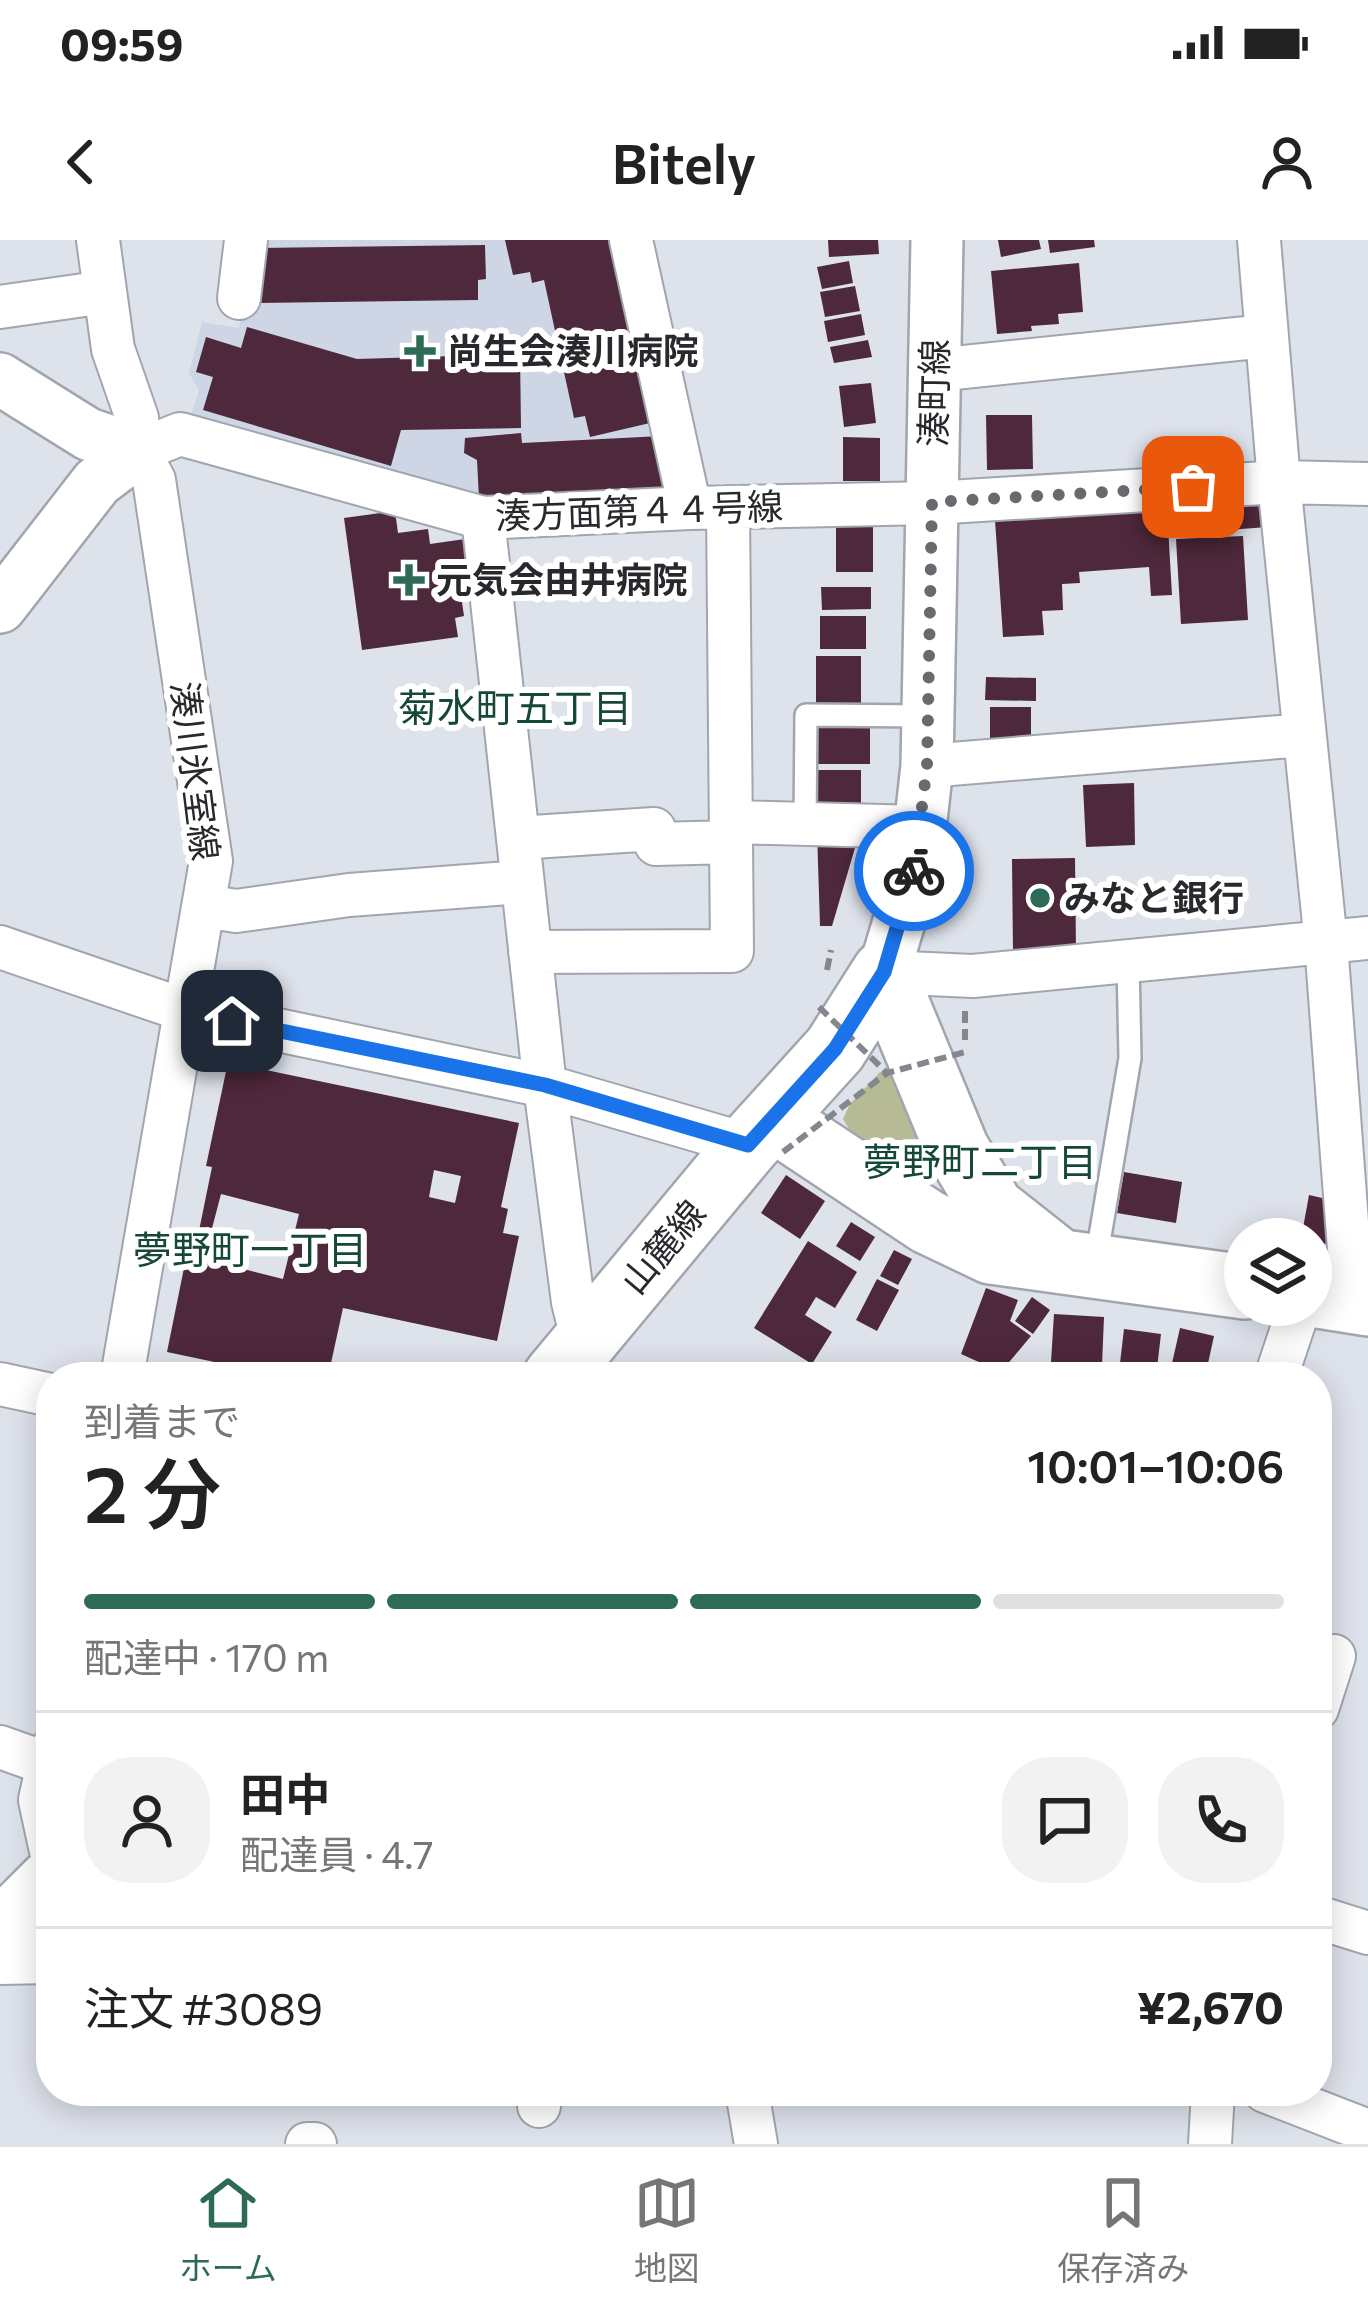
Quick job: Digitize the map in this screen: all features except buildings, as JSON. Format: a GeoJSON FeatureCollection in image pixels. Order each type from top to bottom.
{"type":"FeatureCollection","features":[{"type":"Feature","properties":{"kind":"main road","name":"山麓線"},"geometry":{"type":"LineString","coordinates":[[569,1359],[768,1139],[835,1049],[884,972]]}},
{"type":"Feature","properties":{"kind":"main road"},"geometry":{"type":"LineString","coordinates":[[884,972],[957,1149],[992,1208],[1078,1264]]}},
{"type":"Feature","properties":{"kind":"main road"},"geometry":{"type":"LineString","coordinates":[[768,1139],[991,1252],[1224,1284]]}},
{"type":"Feature","properties":{"kind":"main road"},"geometry":{"type":"LineString","coordinates":[[1,1960],[36,1905]]}},
{"type":"Feature","properties":{"kind":"street","name":"湊川氷室線"},"geometry":{"type":"LineString","coordinates":[[98,240],[112,349],[137,418],[138,451],[154,480],[211,861],[125,1362]]}},
{"type":"Feature","properties":{"kind":"street"},"geometry":{"type":"LineString","coordinates":[[239,298],[246,240]]}},
{"type":"Feature","properties":{"kind":"street"},"geometry":{"type":"LineString","coordinates":[[530,952],[732,951],[731,832],[709,507],[631,240]]}},
{"type":"Feature","properties":{"kind":"street","name":"湊町線"},"geometry":{"type":"LineString","coordinates":[[884,972],[916,866],[927,741],[937,240]]}},
{"type":"Feature","properties":{"kind":"street"},"geometry":{"type":"LineString","coordinates":[[1259,240],[1326,944],[1333,1301],[1287,1362]]}},
{"type":"Feature","properties":{"kind":"street"},"geometry":{"type":"LineString","coordinates":[[0,308],[105,292]]}},
{"type":"Feature","properties":{"kind":"street"},"geometry":{"type":"LineString","coordinates":[[935,370],[1266,336]]}},
{"type":"Feature","properties":{"kind":"street"},"geometry":{"type":"LineString","coordinates":[[0,379],[88,434],[138,451]]}},
{"type":"Feature","properties":{"kind":"street","name":"湊方面第４４号線"},"geometry":{"type":"LineString","coordinates":[[0,607],[97,482],[138,451],[180,434],[483,518],[932,502],[1279,482],[1368,484]]}},
{"type":"Feature","properties":{"kind":"street"},"geometry":{"type":"LineString","coordinates":[[483,518],[573,1302],[569,1359]]}},
{"type":"Feature","properties":{"kind":"street"},"geometry":{"type":"LineString","coordinates":[[927,741],[1304,736]]}},
{"type":"Feature","properties":{"kind":"street"},"geometry":{"type":"LineString","coordinates":[[518,838],[655,829],[656,844],[805,824],[920,827]]}},
{"type":"Feature","properties":{"kind":"street"},"geometry":{"type":"LineString","coordinates":[[205,906],[236,910],[522,881]]}},
{"type":"Feature","properties":{"kind":"street"},"geometry":{"type":"LineString","coordinates":[[884,972],[973,976],[1368,938]]}},
{"type":"Feature","properties":{"kind":"street"},"geometry":{"type":"LineString","coordinates":[[0,947],[187,1012],[545,1085],[768,1139]]}},
{"type":"Feature","properties":{"kind":"street"},"geometry":{"type":"LineString","coordinates":[[0,1384],[36,1392]]}},
{"type":"Feature","properties":{"kind":"street"},"geometry":{"type":"LineString","coordinates":[[1332,1662],[1334,1656]]}},
{"type":"Feature","properties":{"kind":"street"},"geometry":{"type":"LineString","coordinates":[[0,1747],[36,1754]]}},
{"type":"Feature","properties":{"kind":"street"},"geometry":{"type":"LineString","coordinates":[[1332,1922],[1368,1933]]}},
{"type":"Feature","properties":{"kind":"street"},"geometry":{"type":"LineString","coordinates":[[1,1960],[36,1961]]}},
{"type":"Feature","properties":{"kind":"street"},"geometry":{"type":"LineString","coordinates":[[750,2106],[756,2144]]}},
{"type":"Feature","properties":{"kind":"street"},"geometry":{"type":"LineString","coordinates":[[1210,2144],[1213,2106]]}},
{"type":"Feature","properties":{"kind":"street"},"geometry":{"type":"LineString","coordinates":[[1304,2106],[1368,2131]]}},
{"type":"Feature","properties":{"kind":"lane"},"geometry":{"type":"LineString","coordinates":[[805,824],[806,715],[927,741]]}},
{"type":"Feature","properties":{"kind":"lane"},"geometry":{"type":"LineString","coordinates":[[1078,1264],[1130,1058],[1128,962]]}},
{"type":"Feature","properties":{"kind":"path"},"geometry":{"type":"LineString","coordinates":[[768,1139],[887,1073],[965,1052],[964,995]]}},
{"type":"Feature","properties":{"kind":"path"},"geometry":{"type":"LineString","coordinates":[[819,1007],[887,1073]]}},
{"type":"Feature","properties":{"kind":"shaded area","name":"尚生会湊川病院"},"geometry":{"type":"Polygon","coordinates":[[[252,240],[621,240],[676,496],[485,505],[189,422],[199,390],[189,373],[202,322],[239,328],[252,240]]]}},
{"type":"Feature","properties":{"kind":"green space"},"geometry":{"type":"Polygon","coordinates":[[[880,1072],[897,1072],[930,1150],[925,1168],[908,1173],[853,1136],[843,1119],[850,1104],[880,1072]]]}},
{"type":"Feature","properties":{"kind":"way so far"},"geometry":{"type":"LineString","coordinates":[[914,871],[927,766],[932,502],[1193,487]]}},
{"type":"Feature","properties":{"kind":"place","name":"尚生会湊川病院"},"geometry":{"type":"Point","coordinates":[420,351]}},
{"type":"Feature","properties":{"kind":"place","name":"元気会由井病院"},"geometry":{"type":"Point","coordinates":[409,580]}},
{"type":"Feature","properties":{"kind":"place","name":"みなと銀行"},"geometry":{"type":"Point","coordinates":[1040,898]}},
{"type":"Feature","properties":{"kind":"district","name":"菊水町五丁目"},"geometry":{"type":"Point","coordinates":[515,708]}},
{"type":"Feature","properties":{"kind":"district","name":"夢野町二丁目"},"geometry":{"type":"Point","coordinates":[980,1162]}},
{"type":"Feature","properties":{"kind":"district","name":"夢野町一丁目"},"geometry":{"type":"Point","coordinates":[250,1250]}},
{"type":"Feature","properties":{"kind":"route"},"geometry":{"type":"LineString","coordinates":[[232,1021],[545,1085],[748,1145],[835,1049],[884,972],[914,871]]}}]}
